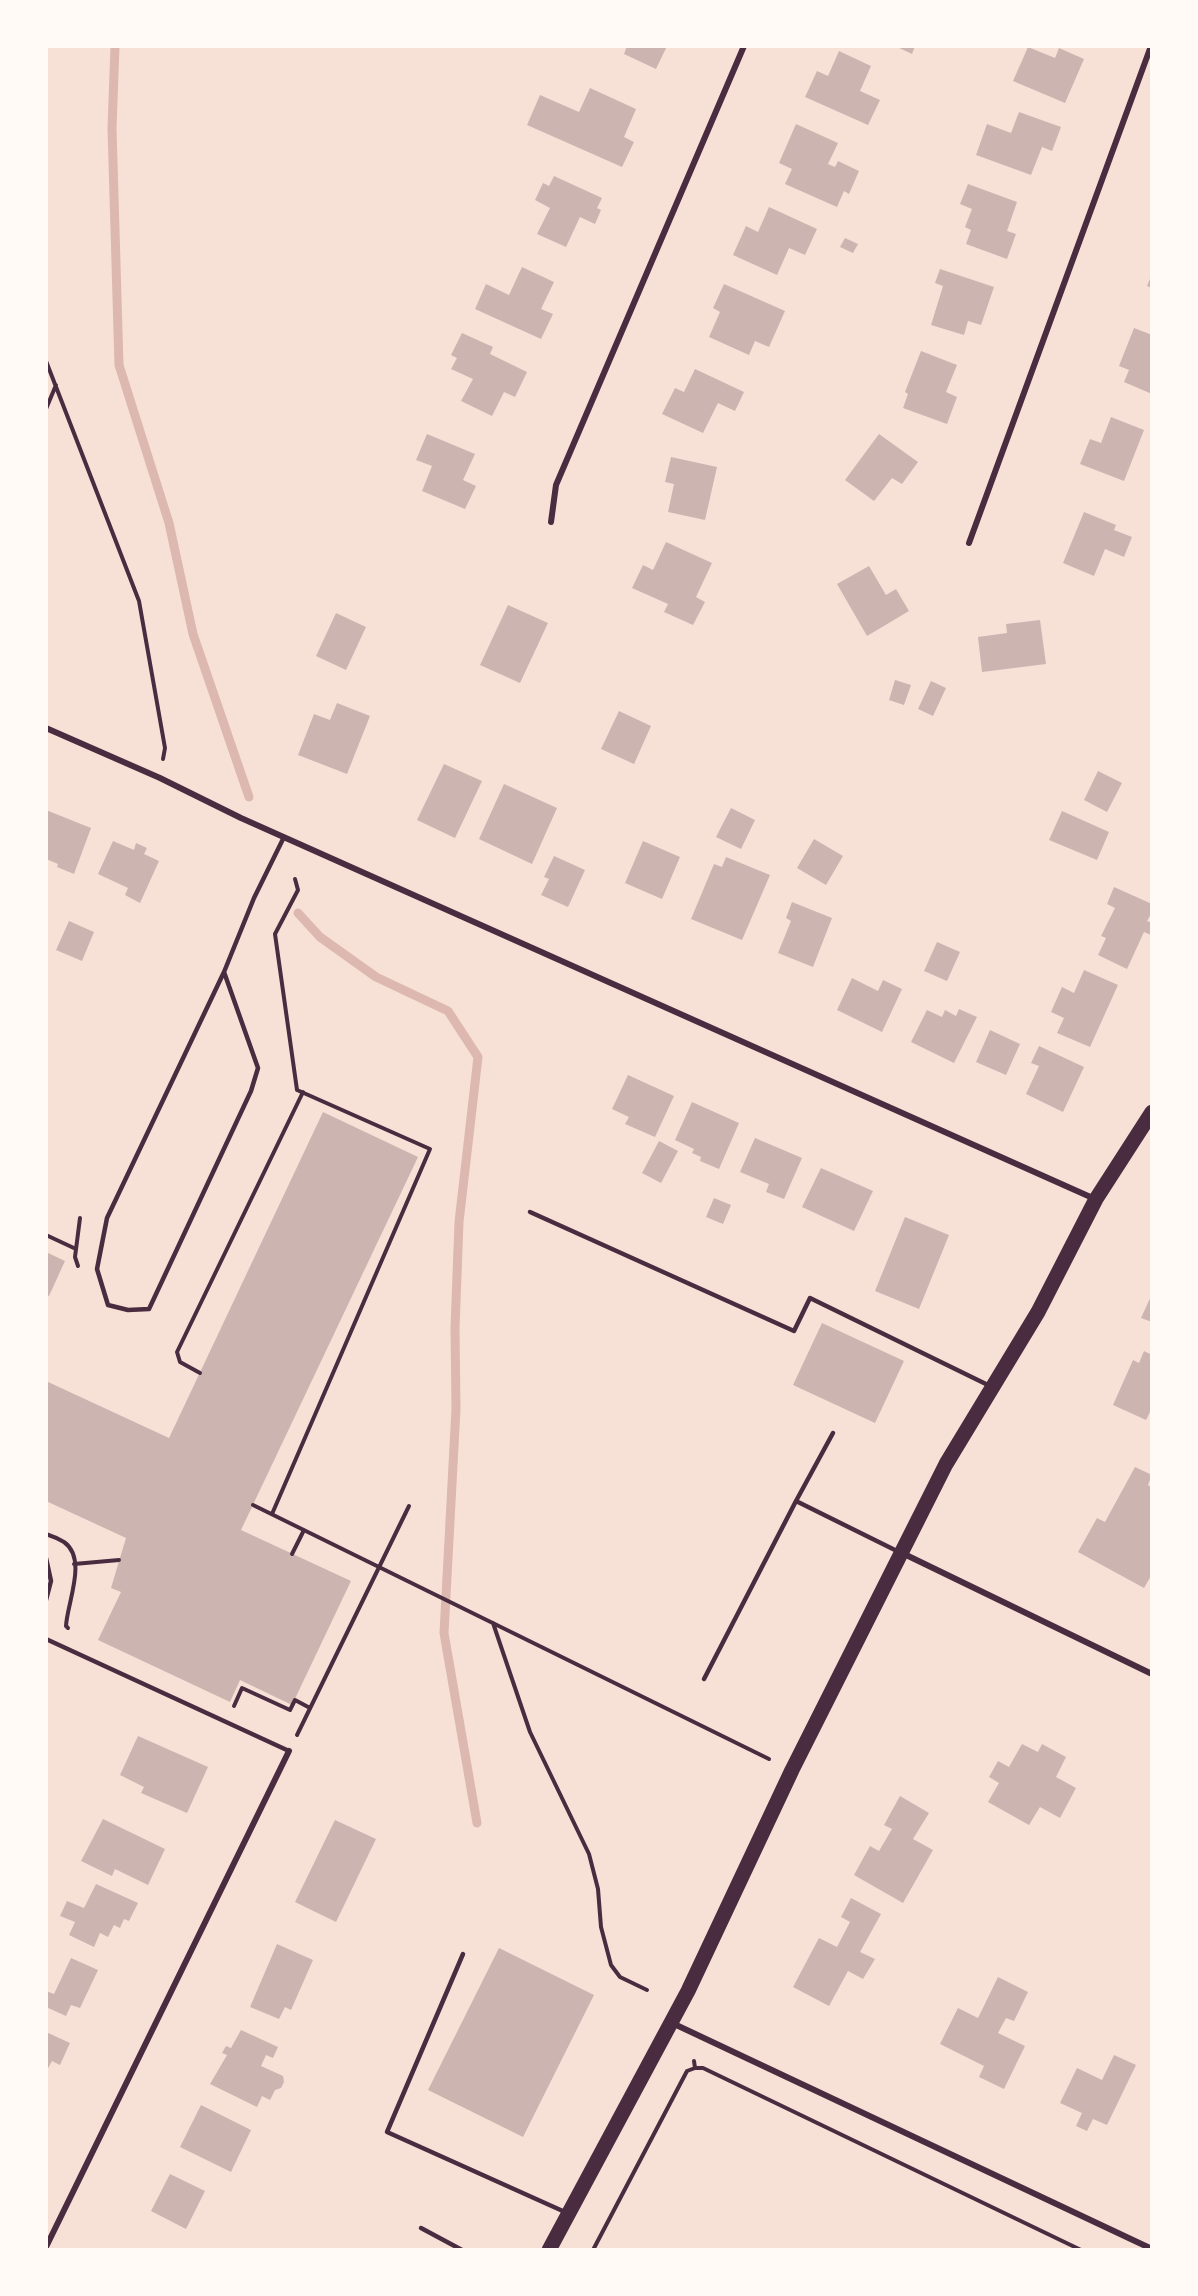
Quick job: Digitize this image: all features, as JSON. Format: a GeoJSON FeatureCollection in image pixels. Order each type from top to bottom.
{"type":"FeatureCollection","features":[{"type":"Feature","properties":{"kind":"main road"},"geometry":{"type":"LineString","coordinates":[[549,2250],[672,2023],[792,1770],[946,1464],[1038,1312],[1096,1199],[1152,1112]]}},
{"type":"Feature","properties":{"kind":"street"},"geometry":{"type":"LineString","coordinates":[[551,522],[555,485],[744,46]]}},
{"type":"Feature","properties":{"kind":"street"},"geometry":{"type":"LineString","coordinates":[[969,543],[1151,46]]}},
{"type":"Feature","properties":{"kind":"street"},"geometry":{"type":"LineString","coordinates":[[46,728],[160,778],[225,811],[1096,1199]]}},
{"type":"Feature","properties":{"kind":"street"},"geometry":{"type":"LineString","coordinates":[[901,1553],[1152,1674]]}},
{"type":"Feature","properties":{"kind":"street"},"geometry":{"type":"LineString","coordinates":[[46,2247],[289,1751]]}},
{"type":"Feature","properties":{"kind":"street"},"geometry":{"type":"LineString","coordinates":[[672,2023],[1152,2249]]}},
{"type":"Feature","properties":{"kind":"lane"},"geometry":{"type":"LineString","coordinates":[[224,972],[258,1068],[251,1091],[149,1310],[128,1311],[108,1305],[97,1269],[107,1218],[224,972],[254,898],[284,837]]}},
{"type":"Feature","properties":{"kind":"lane"},"geometry":{"type":"LineString","coordinates":[[530,1212],[794,1331],[810,1298],[992,1388]]}},
{"type":"Feature","properties":{"kind":"lane"},"geometry":{"type":"LineString","coordinates":[[704,1679],[833,1433]]}},
{"type":"Feature","properties":{"kind":"lane"},"geometry":{"type":"LineString","coordinates":[[796,1502],[901,1553]]}},
{"type":"Feature","properties":{"kind":"lane"},"geometry":{"type":"LineString","coordinates":[[46,1558],[51,1581],[46,1600]]}},
{"type":"Feature","properties":{"kind":"lane"},"geometry":{"type":"LineString","coordinates":[[46,1639],[289,1751]]}},
{"type":"Feature","properties":{"kind":"lane"},"geometry":{"type":"LineString","coordinates":[[463,1954],[387,2132],[568,2213]]}},
{"type":"Feature","properties":{"kind":"lane"},"geometry":{"type":"LineString","coordinates":[[421,2228],[462,2250]]}},
{"type":"Feature","properties":{"kind":"path"},"geometry":{"type":"LineString","coordinates":[[46,361],[57,383],[139,601],[165,748],[160,778]]}},
{"type":"Feature","properties":{"kind":"path"},"geometry":{"type":"LineString","coordinates":[[46,409],[57,383]]}},
{"type":"Feature","properties":{"kind":"path"},"geometry":{"type":"LineString","coordinates":[[272,1514],[430,1149],[297,1090],[275,934],[297,890],[295,879]]}},
{"type":"Feature","properties":{"kind":"path"},"geometry":{"type":"LineString","coordinates":[[200,1373],[180,1362],[177,1352],[303,1092]]}},
{"type":"Feature","properties":{"kind":"path"},"geometry":{"type":"LineString","coordinates":[[46,1235],[76,1249]]}},
{"type":"Feature","properties":{"kind":"path"},"geometry":{"type":"LineString","coordinates":[[253,1505],[769,1758]]}},
{"type":"Feature","properties":{"kind":"path"},"geometry":{"type":"LineString","coordinates":[[289,1751],[409,1506]]}},
{"type":"Feature","properties":{"kind":"path"},"geometry":{"type":"LineString","coordinates":[[292,1554],[304,1530]]}},
{"type":"Feature","properties":{"kind":"path"},"geometry":{"type":"LineString","coordinates":[[46,1534],[64,1542],[70,1548],[75,1564],[66,1626],[72,1630]]}},
{"type":"Feature","properties":{"kind":"path"},"geometry":{"type":"LineString","coordinates":[[75,1564],[119,1560]]}},
{"type":"Feature","properties":{"kind":"path"},"geometry":{"type":"LineString","coordinates":[[494,1623],[525,1719],[589,1854],[598,1888],[601,1928],[611,1965],[620,1977],[647,1990]]}},
{"type":"Feature","properties":{"kind":"path"},"geometry":{"type":"LineString","coordinates":[[233,1709],[242,1688],[290,1710],[295,1700],[310,1708]]}},
{"type":"Feature","properties":{"kind":"path"},"geometry":{"type":"LineString","coordinates":[[694,2061],[694,2068]]}},
{"type":"Feature","properties":{"kind":"path"},"geometry":{"type":"LineString","coordinates":[[593,2250],[687,2072],[694,2068],[703,2068],[1081,2250]]}},
{"type":"Feature","properties":{"kind":"building"},"geometry":{"type":"Polygon","coordinates":[[[627,46],[667,46],[656,69],[624,54],[627,46]]]}},
{"type":"Feature","properties":{"kind":"building"},"geometry":{"type":"Polygon","coordinates":[[[895,46],[915,46],[912,54],[895,46]]]}},
{"type":"Feature","properties":{"kind":"building"},"geometry":{"type":"Polygon","coordinates":[[[1028,47],[1055,58],[1059,48],[1084,59],[1065,103],[1013,81],[1028,47]]]}},
{"type":"Feature","properties":{"kind":"building"},"geometry":{"type":"Polygon","coordinates":[[[839,51],[871,66],[860,91],[880,100],[868,125],[805,97],[817,71],[828,76],[839,51]]]}},
{"type":"Feature","properties":{"kind":"building"},"geometry":{"type":"Polygon","coordinates":[[[590,88],[636,109],[624,137],[634,142],[622,167],[527,125],[540,95],[579,112],[590,88]]]}},
{"type":"Feature","properties":{"kind":"building"},"geometry":{"type":"Polygon","coordinates":[[[1019,112],[1061,127],[1052,151],[1042,147],[1031,175],[976,155],[987,124],[1011,133],[1019,112]]]}},
{"type":"Feature","properties":{"kind":"building"},"geometry":{"type":"Polygon","coordinates":[[[796,124],[838,143],[828,164],[835,167],[838,161],[859,171],[849,194],[844,191],[837,207],[785,184],[792,169],[779,163],[796,124]]]}},
{"type":"Feature","properties":{"kind":"building"},"geometry":{"type":"Polygon","coordinates":[[[554,176],[602,198],[597,208],[601,210],[595,224],[580,217],[566,247],[537,234],[550,208],[535,200],[543,183],[549,186],[554,176]]]}},
{"type":"Feature","properties":{"kind":"building"},"geometry":{"type":"Polygon","coordinates":[[[968,184],[1017,202],[1007,231],[1016,234],[1007,259],[966,244],[971,230],[965,227],[972,209],[960,204],[968,184]]]}},
{"type":"Feature","properties":{"kind":"building"},"geometry":{"type":"Polygon","coordinates":[[[769,207],[817,229],[805,255],[789,248],[777,275],[733,255],[746,226],[758,232],[769,207]]]}},
{"type":"Feature","properties":{"kind":"building"},"geometry":{"type":"Polygon","coordinates":[[[845,238],[858,244],[853,253],[840,247],[845,238]]]}},
{"type":"Feature","properties":{"kind":"building"},"geometry":{"type":"Polygon","coordinates":[[[522,267],[554,282],[541,309],[553,314],[541,339],[475,309],[486,284],[509,295],[522,267]]]}},
{"type":"Feature","properties":{"kind":"building"},"geometry":{"type":"Polygon","coordinates":[[[940,269],[994,287],[981,325],[968,321],[964,335],[931,325],[943,286],[935,283],[940,269]]]}},
{"type":"Feature","properties":{"kind":"building"},"geometry":{"type":"Polygon","coordinates":[[[1152,274],[1152,288],[1147,286],[1152,274]]]}},
{"type":"Feature","properties":{"kind":"building"},"geometry":{"type":"Polygon","coordinates":[[[724,284],[785,311],[769,347],[755,341],[749,355],[709,337],[720,312],[713,308],[724,284]]]}},
{"type":"Feature","properties":{"kind":"building"},"geometry":{"type":"Polygon","coordinates":[[[1134,328],[1152,335],[1152,394],[1124,382],[1129,370],[1119,366],[1134,328]]]}},
{"type":"Feature","properties":{"kind":"building"},"geometry":{"type":"Polygon","coordinates":[[[462,333],[493,347],[490,354],[527,372],[515,397],[504,392],[492,416],[461,401],[473,379],[451,369],[457,358],[451,355],[462,333]]]}},
{"type":"Feature","properties":{"kind":"building"},"geometry":{"type":"Polygon","coordinates":[[[921,351],[957,365],[946,392],[957,397],[947,424],[903,408],[908,394],[905,392],[921,351]]]}},
{"type":"Feature","properties":{"kind":"building"},"geometry":{"type":"Polygon","coordinates":[[[695,369],[744,392],[735,411],[718,403],[703,433],[662,414],[675,388],[684,392],[695,369]]]}},
{"type":"Feature","properties":{"kind":"building"},"geometry":{"type":"Polygon","coordinates":[[[1111,417],[1144,430],[1124,481],[1080,464],[1090,439],[1101,443],[1111,417]]]}},
{"type":"Feature","properties":{"kind":"building"},"geometry":{"type":"Polygon","coordinates":[[[427,434],[475,454],[463,480],[476,486],[465,509],[422,491],[432,466],[416,460],[427,434]]]}},
{"type":"Feature","properties":{"kind":"building"},"geometry":{"type":"Polygon","coordinates":[[[879,434],[918,462],[902,484],[892,478],[874,501],[845,480],[879,434]]]}},
{"type":"Feature","properties":{"kind":"building"},"geometry":{"type":"Polygon","coordinates":[[[671,457],[717,467],[705,520],[668,512],[674,484],[665,482],[671,457]]]}},
{"type":"Feature","properties":{"kind":"building"},"geometry":{"type":"Polygon","coordinates":[[[1084,512],[1116,525],[1114,530],[1132,537],[1124,557],[1105,549],[1094,576],[1063,563],[1084,512]]]}},
{"type":"Feature","properties":{"kind":"building"},"geometry":{"type":"Polygon","coordinates":[[[666,542],[712,563],[696,597],[705,602],[693,625],[664,612],[668,604],[632,588],[643,565],[653,570],[666,542]]]}},
{"type":"Feature","properties":{"kind":"building"},"geometry":{"type":"Polygon","coordinates":[[[869,566],[886,595],[896,589],[909,611],[867,636],[837,584],[869,566]]]}},
{"type":"Feature","properties":{"kind":"building"},"geometry":{"type":"Polygon","coordinates":[[[508,605],[548,623],[520,683],[480,665],[508,605]]]}},
{"type":"Feature","properties":{"kind":"building"},"geometry":{"type":"Polygon","coordinates":[[[336,613],[366,627],[346,670],[316,656],[336,613]]]}},
{"type":"Feature","properties":{"kind":"building"},"geometry":{"type":"Polygon","coordinates":[[[1040,620],[1046,664],[982,672],[978,637],[1007,633],[1006,624],[1040,620]]]}},
{"type":"Feature","properties":{"kind":"building"},"geometry":{"type":"Polygon","coordinates":[[[895,680],[911,685],[904,705],[889,700],[895,680]]]}},
{"type":"Feature","properties":{"kind":"building"},"geometry":{"type":"Polygon","coordinates":[[[931,681],[946,688],[933,716],[918,709],[931,681]]]}},
{"type":"Feature","properties":{"kind":"building"},"geometry":{"type":"Polygon","coordinates":[[[337,703],[370,716],[347,774],[298,755],[314,714],[330,720],[337,703]]]}},
{"type":"Feature","properties":{"kind":"building"},"geometry":{"type":"Polygon","coordinates":[[[619,711],[651,726],[634,764],[601,749],[619,711]]]}},
{"type":"Feature","properties":{"kind":"building"},"geometry":{"type":"Polygon","coordinates":[[[444,764],[482,781],[455,838],[417,820],[444,764]]]}},
{"type":"Feature","properties":{"kind":"building"},"geometry":{"type":"Polygon","coordinates":[[[1098,771],[1122,783],[1107,812],[1084,800],[1098,771]]]}},
{"type":"Feature","properties":{"kind":"building"},"geometry":{"type":"Polygon","coordinates":[[[504,784],[557,808],[532,864],[479,839],[504,784]]]}},
{"type":"Feature","properties":{"kind":"building"},"geometry":{"type":"Polygon","coordinates":[[[731,808],[755,820],[741,849],[716,837],[731,808]]]}},
{"type":"Feature","properties":{"kind":"building"},"geometry":{"type":"Polygon","coordinates":[[[46,810],[91,828],[74,874],[57,867],[58,864],[46,859],[46,810]]]}},
{"type":"Feature","properties":{"kind":"building"},"geometry":{"type":"Polygon","coordinates":[[[1062,811],[1109,832],[1097,860],[1049,840],[1062,811]]]}},
{"type":"Feature","properties":{"kind":"building"},"geometry":{"type":"Polygon","coordinates":[[[814,839],[843,856],[826,885],[797,868],[814,839]]]}},
{"type":"Feature","properties":{"kind":"building"},"geometry":{"type":"Polygon","coordinates":[[[113,841],[134,850],[136,843],[147,848],[144,854],[159,861],[140,903],[125,895],[128,888],[98,874],[113,841]]]}},
{"type":"Feature","properties":{"kind":"building"},"geometry":{"type":"Polygon","coordinates":[[[643,841],[680,857],[662,899],[625,883],[643,841]]]}},
{"type":"Feature","properties":{"kind":"building"},"geometry":{"type":"Polygon","coordinates":[[[554,856],[585,870],[568,907],[541,895],[549,879],[544,877],[554,856]]]}},
{"type":"Feature","properties":{"kind":"building"},"geometry":{"type":"Polygon","coordinates":[[[726,857],[770,875],[742,940],[691,919],[714,864],[722,867],[726,857]]]}},
{"type":"Feature","properties":{"kind":"building"},"geometry":{"type":"Polygon","coordinates":[[[1114,887],[1152,904],[1152,912],[1147,921],[1152,923],[1152,933],[1151,935],[1144,932],[1127,969],[1098,955],[1106,938],[1101,936],[1115,908],[1107,904],[1114,887]]]}},
{"type":"Feature","properties":{"kind":"building"},"geometry":{"type":"Polygon","coordinates":[[[792,902],[832,918],[813,967],[778,953],[791,921],[786,918],[792,902]]]}},
{"type":"Feature","properties":{"kind":"building"},"geometry":{"type":"Polygon","coordinates":[[[69,921],[94,932],[82,961],[56,950],[69,921]]]}},
{"type":"Feature","properties":{"kind":"building"},"geometry":{"type":"Polygon","coordinates":[[[937,942],[960,952],[947,981],[924,971],[937,942]]]}},
{"type":"Feature","properties":{"kind":"building"},"geometry":{"type":"Polygon","coordinates":[[[1084,970],[1118,985],[1090,1047],[1057,1033],[1064,1018],[1051,1012],[1062,987],[1074,993],[1084,970]]]}},
{"type":"Feature","properties":{"kind":"building"},"geometry":{"type":"Polygon","coordinates":[[[852,978],[878,991],[883,980],[902,989],[882,1032],[837,1010],[852,978]]]}},
{"type":"Feature","properties":{"kind":"building"},"geometry":{"type":"Polygon","coordinates":[[[959,1009],[977,1017],[954,1063],[911,1042],[927,1010],[942,1017],[945,1010],[956,1016],[959,1009]]]}},
{"type":"Feature","properties":{"kind":"building"},"geometry":{"type":"Polygon","coordinates":[[[990,1030],[1020,1044],[1006,1075],[976,1062],[990,1030]]]}},
{"type":"Feature","properties":{"kind":"building"},"geometry":{"type":"Polygon","coordinates":[[[1039,1046],[1084,1067],[1063,1112],[1026,1094],[1039,1066],[1031,1063],[1039,1046]]]}},
{"type":"Feature","properties":{"kind":"building"},"geometry":{"type":"Polygon","coordinates":[[[628,1075],[674,1096],[655,1137],[625,1124],[629,1117],[612,1109],[628,1075]]]}},
{"type":"Feature","properties":{"kind":"building"},"geometry":{"type":"Polygon","coordinates":[[[692,1102],[739,1123],[719,1169],[700,1161],[701,1157],[692,1153],[694,1149],[675,1140],[692,1102]]]}},
{"type":"Feature","properties":{"kind":"building"},"geometry":{"type":"Polygon","coordinates":[[[323,1112],[418,1157],[241,1530],[351,1581],[292,1705],[240,1680],[230,1702],[98,1640],[121,1592],[111,1588],[126,1538],[46,1501],[46,1381],[169,1438],[323,1112]]]}},
{"type":"Feature","properties":{"kind":"building"},"geometry":{"type":"Polygon","coordinates":[[[755,1138],[802,1158],[784,1199],[766,1192],[769,1184],[740,1172],[755,1138]]]}},
{"type":"Feature","properties":{"kind":"building"},"geometry":{"type":"Polygon","coordinates":[[[659,1141],[678,1151],[661,1183],[642,1173],[659,1141]]]}},
{"type":"Feature","properties":{"kind":"building"},"geometry":{"type":"Polygon","coordinates":[[[821,1168],[873,1191],[854,1231],[802,1207],[821,1168]]]}},
{"type":"Feature","properties":{"kind":"building"},"geometry":{"type":"Polygon","coordinates":[[[714,1198],[731,1205],[723,1224],[706,1217],[714,1198]]]}},
{"type":"Feature","properties":{"kind":"building"},"geometry":{"type":"Polygon","coordinates":[[[905,1217],[949,1235],[919,1309],[875,1291],[905,1217]]]}},
{"type":"Feature","properties":{"kind":"building"},"geometry":{"type":"Polygon","coordinates":[[[46,1252],[65,1261],[49,1296],[46,1295],[46,1252]]]}},
{"type":"Feature","properties":{"kind":"building"},"geometry":{"type":"Polygon","coordinates":[[[1152,1294],[1152,1322],[1141,1318],[1152,1294]]]}},
{"type":"Feature","properties":{"kind":"building"},"geometry":{"type":"Polygon","coordinates":[[[822,1323],[904,1361],[875,1423],[793,1385],[822,1323]]]}},
{"type":"Feature","properties":{"kind":"building"},"geometry":{"type":"Polygon","coordinates":[[[1144,1351],[1152,1355],[1152,1408],[1146,1420],[1113,1405],[1133,1360],[1139,1363],[1144,1351]]]}},
{"type":"Feature","properties":{"kind":"building"},"geometry":{"type":"Polygon","coordinates":[[[1135,1467],[1152,1475],[1148,1485],[1152,1488],[1152,1574],[1144,1588],[1078,1552],[1097,1518],[1105,1522],[1135,1467]]]}},
{"type":"Feature","properties":{"kind":"building"},"geometry":{"type":"Polygon","coordinates":[[[138,1736],[208,1767],[187,1813],[141,1793],[144,1787],[120,1775],[138,1736]]]}},
{"type":"Feature","properties":{"kind":"building"},"geometry":{"type":"Polygon","coordinates":[[[1022,1744],[1038,1752],[1042,1744],[1066,1757],[1056,1777],[1076,1788],[1060,1818],[1040,1807],[1029,1825],[988,1802],[999,1783],[989,1777],[998,1761],[1009,1767],[1022,1744]]]}},
{"type":"Feature","properties":{"kind":"building"},"geometry":{"type":"Polygon","coordinates":[[[900,1796],[929,1813],[913,1839],[933,1850],[903,1903],[854,1875],[870,1846],[879,1851],[892,1829],[884,1825],[900,1796]]]}},
{"type":"Feature","properties":{"kind":"building"},"geometry":{"type":"Polygon","coordinates":[[[103,1819],[165,1849],[148,1885],[115,1869],[112,1876],[81,1861],[103,1819]]]}},
{"type":"Feature","properties":{"kind":"building"},"geometry":{"type":"Polygon","coordinates":[[[335,1820],[376,1839],[336,1922],[295,1902],[335,1820]]]}},
{"type":"Feature","properties":{"kind":"building"},"geometry":{"type":"Polygon","coordinates":[[[96,1884],[138,1903],[129,1921],[124,1919],[120,1928],[114,1925],[108,1937],[100,1933],[94,1947],[69,1935],[75,1922],[60,1916],[67,1901],[84,1908],[96,1884]]]}},
{"type":"Feature","properties":{"kind":"building"},"geometry":{"type":"Polygon","coordinates":[[[851,1898],[881,1914],[860,1952],[875,1959],[863,1979],[848,1971],[829,2006],[793,1987],[819,1938],[837,1947],[850,1922],[841,1917],[851,1898]]]}},
{"type":"Feature","properties":{"kind":"building"},"geometry":{"type":"Polygon","coordinates":[[[277,1944],[313,1960],[291,2010],[285,2007],[279,2019],[250,2007],[277,1944]]]}},
{"type":"Feature","properties":{"kind":"building"},"geometry":{"type":"Polygon","coordinates":[[[499,1948],[594,1995],[523,2137],[428,2090],[499,1948]]]}},
{"type":"Feature","properties":{"kind":"building"},"geometry":{"type":"Polygon","coordinates":[[[71,1958],[98,1970],[80,2008],[71,2005],[66,2016],[46,2007],[46,1991],[54,1994],[71,1958]]]}},
{"type":"Feature","properties":{"kind":"building"},"geometry":{"type":"Polygon","coordinates":[[[998,1977],[1028,1992],[1014,2021],[1006,2018],[998,2033],[1025,2046],[1004,2089],[979,2077],[984,2066],[940,2044],[958,2008],[978,2018],[998,1977]]]}},
{"type":"Feature","properties":{"kind":"building"},"geometry":{"type":"Polygon","coordinates":[[[241,2030],[278,2047],[273,2058],[266,2055],[261,2066],[283,2076],[284,2082],[281,2088],[275,2090],[270,2100],[262,2096],[257,2107],[210,2084],[227,2055],[222,2053],[226,2046],[231,2048],[241,2030]]]}},
{"type":"Feature","properties":{"kind":"building"},"geometry":{"type":"Polygon","coordinates":[[[46,2032],[70,2043],[60,2065],[52,2061],[46,2072],[46,2032]]]}},
{"type":"Feature","properties":{"kind":"building"},"geometry":{"type":"Polygon","coordinates":[[[1114,2055],[1136,2065],[1107,2125],[1093,2119],[1087,2131],[1076,2126],[1082,2113],[1060,2103],[1077,2068],[1102,2080],[1114,2055]]]}},
{"type":"Feature","properties":{"kind":"building"},"geometry":{"type":"Polygon","coordinates":[[[201,2105],[251,2130],[231,2172],[180,2147],[201,2105]]]}},
{"type":"Feature","properties":{"kind":"building"},"geometry":{"type":"Polygon","coordinates":[[[170,2174],[205,2191],[186,2229],[151,2211],[170,2174]]]}},
{"type":"Feature","properties":{"kind":"waterway"},"geometry":{"type":"LineString","coordinates":[[115,46],[112,128],[119,365],[169,523],[193,634],[249,797]]}},
{"type":"Feature","properties":{"kind":"waterway"},"geometry":{"type":"LineString","coordinates":[[298,913],[320,937],[376,977],[448,1011],[478,1057],[459,1222],[455,1328],[456,1409],[444,1633],[477,1823]]}}]}
